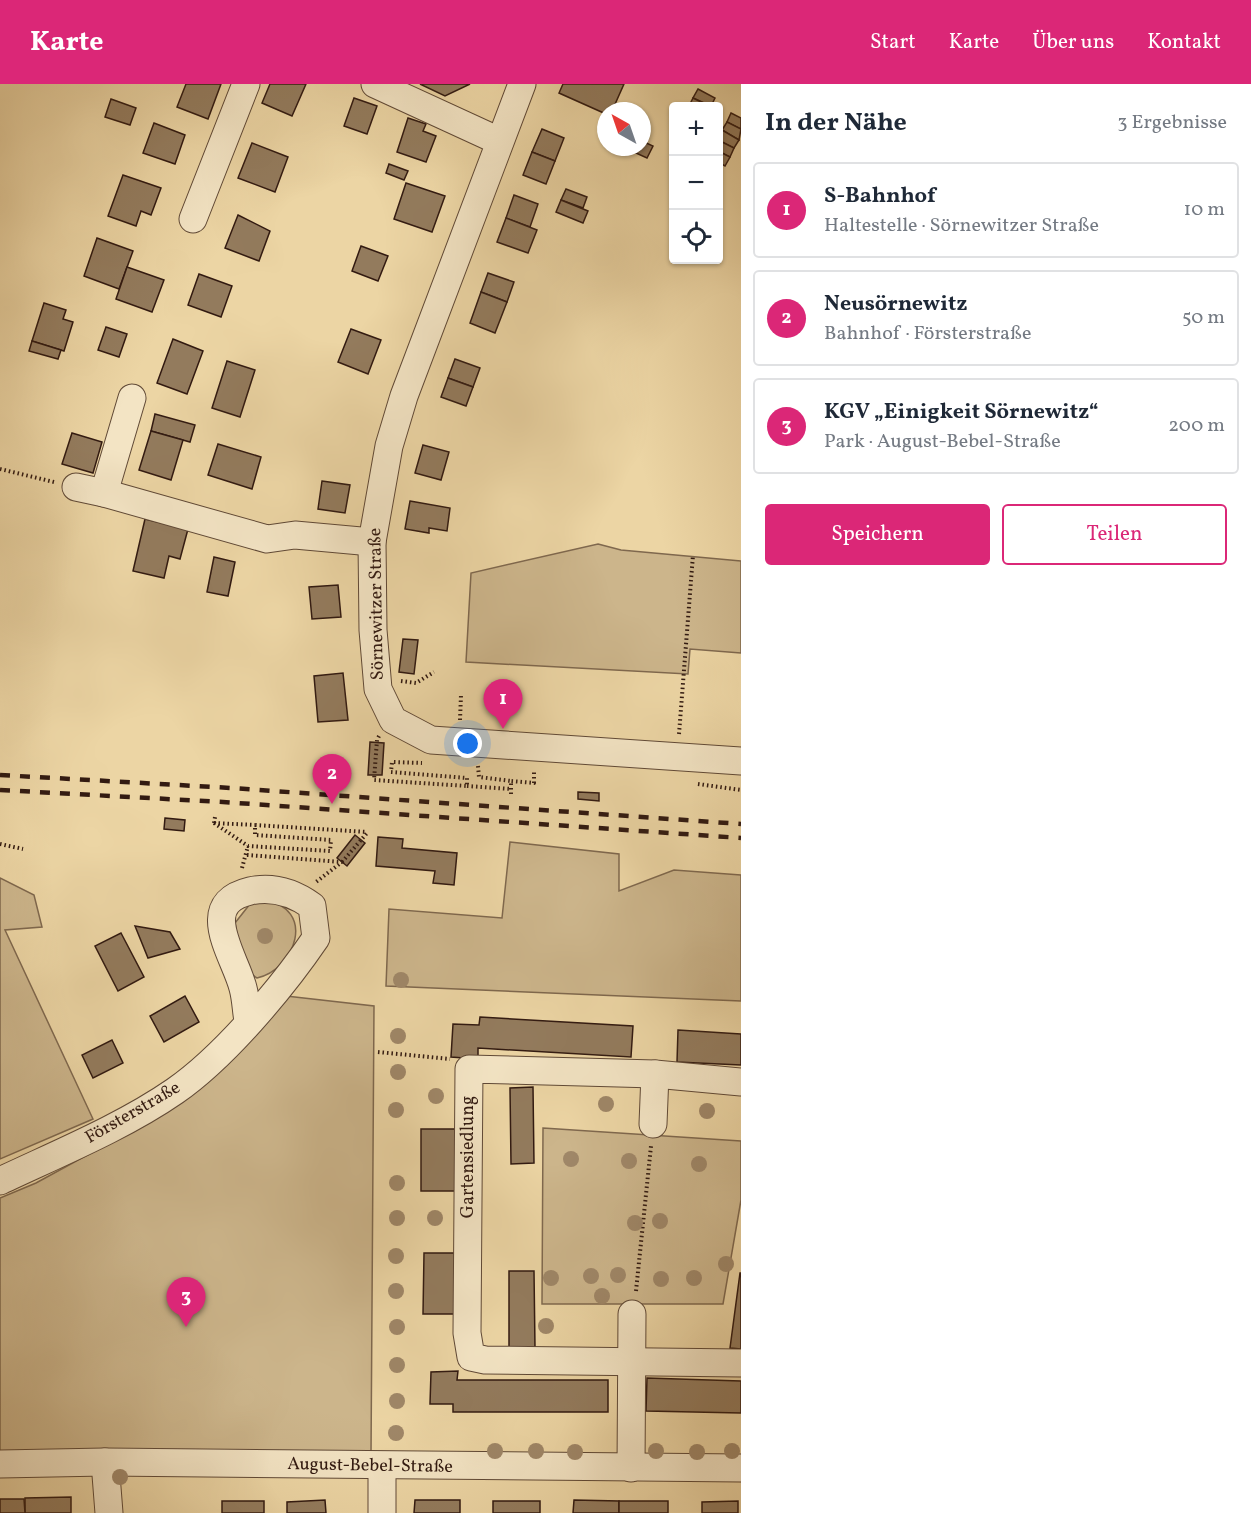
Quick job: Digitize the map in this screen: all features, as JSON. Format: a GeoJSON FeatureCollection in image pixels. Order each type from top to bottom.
{"type":"FeatureCollection","features":[{"type":"Feature","properties":{"kind":"street"},"geometry":{"type":"LineString","coordinates":[[193,219],[246,84]]}},
{"type":"Feature","properties":{"kind":"street"},"geometry":{"type":"LineString","coordinates":[[375,84],[499,141]]}},
{"type":"Feature","properties":{"kind":"street","name":"Sörnewitzer Straße"},"geometry":{"type":"LineString","coordinates":[[522,84],[404,396],[389,446],[372,542],[373,630],[378,689],[393,720],[431,740],[741,761]]}},
{"type":"Feature","properties":{"kind":"street"},"geometry":{"type":"LineString","coordinates":[[104,493],[132,398]]}},
{"type":"Feature","properties":{"kind":"street"},"geometry":{"type":"LineString","coordinates":[[76,487],[267,538],[296,535],[372,542]]}},
{"type":"Feature","properties":{"kind":"street"},"geometry":{"type":"LineString","coordinates":[[248,1021],[243,989],[221,928],[222,911],[230,900],[248,891],[264,889],[297,896]]}},
{"type":"Feature","properties":{"kind":"street","name":"Försterstraße"},"geometry":{"type":"LineString","coordinates":[[0,1180],[84,1142],[173,1092],[208,1066],[300,962],[316,938],[312,906],[297,896]]}},
{"type":"Feature","properties":{"kind":"street","name":"Gartensiedlung"},"geometry":{"type":"LineString","coordinates":[[741,1082],[655,1074],[469,1069],[467,1333],[471,1357],[485,1360],[741,1363]]}},
{"type":"Feature","properties":{"kind":"street"},"geometry":{"type":"LineString","coordinates":[[653,1124],[655,1074]]}},
{"type":"Feature","properties":{"kind":"street"},"geometry":{"type":"LineString","coordinates":[[631,1468],[632,1314]]}},
{"type":"Feature","properties":{"kind":"street"},"geometry":{"type":"LineString","coordinates":[[105,1462],[109,1513]]}},
{"type":"Feature","properties":{"kind":"street","name":"August-Bebel-Straße"},"geometry":{"type":"LineString","coordinates":[[0,1464],[105,1462],[382,1467],[741,1468]]}},
{"type":"Feature","properties":{"kind":"street"},"geometry":{"type":"LineString","coordinates":[[382,1467],[382,1513]]}},
{"type":"Feature","properties":{"kind":"path"},"geometry":{"type":"LineString","coordinates":[[0,469],[76,487]]}},
{"type":"Feature","properties":{"kind":"path"},"geometry":{"type":"LineString","coordinates":[[677,758],[693,555]]}},
{"type":"Feature","properties":{"kind":"path"},"geometry":{"type":"LineString","coordinates":[[378,689],[398,680],[416,683],[434,672]]}},
{"type":"Feature","properties":{"kind":"path"},"geometry":{"type":"LineString","coordinates":[[377,740],[374,780],[467,786],[512,792],[511,782]]}},
{"type":"Feature","properties":{"kind":"path"},"geometry":{"type":"LineString","coordinates":[[425,764],[392,762],[391,772],[467,778],[467,786]]}},
{"type":"Feature","properties":{"kind":"path"},"geometry":{"type":"LineString","coordinates":[[468,766],[490,768]]}},
{"type":"Feature","properties":{"kind":"path"},"geometry":{"type":"LineString","coordinates":[[479,767],[479,777],[534,783],[535,771],[524,770]]}},
{"type":"Feature","properties":{"kind":"path"},"geometry":{"type":"LineString","coordinates":[[214,823],[215,817]]}},
{"type":"Feature","properties":{"kind":"path"},"geometry":{"type":"LineString","coordinates":[[214,823],[367,832],[342,862],[297,896]]}},
{"type":"Feature","properties":{"kind":"path"},"geometry":{"type":"LineString","coordinates":[[214,823],[248,846],[330,851],[331,840],[255,835],[255,825]]}},
{"type":"Feature","properties":{"kind":"path"},"geometry":{"type":"LineString","coordinates":[[0,844],[23,849]]}},
{"type":"Feature","properties":{"kind":"path"},"geometry":{"type":"LineString","coordinates":[[248,846],[247,855],[342,862]]}},
{"type":"Feature","properties":{"kind":"path"},"geometry":{"type":"LineString","coordinates":[[378,1052],[454,1059],[469,1069]]}},
{"type":"Feature","properties":{"kind":"path"},"geometry":{"type":"LineString","coordinates":[[632,1314],[639,1278],[653,1124]]}},
{"type":"Feature","properties":{"kind":"shaded area"},"geometry":{"type":"Polygon","coordinates":[[[598,544],[621,550],[741,561],[741,653],[690,649],[688,674],[466,662],[471,573],[598,544]]]}},
{"type":"Feature","properties":{"kind":"shaded area"},"geometry":{"type":"Polygon","coordinates":[[[510,842],[619,854],[619,891],[674,870],[741,875],[741,1001],[386,986],[389,909],[502,918],[510,842]]]}},
{"type":"Feature","properties":{"kind":"shaded area"},"geometry":{"type":"Polygon","coordinates":[[[0,878],[34,895],[42,927],[5,930],[93,1119],[0,1159],[0,878]]]}},
{"type":"Feature","properties":{"kind":"shaded area"},"geometry":{"type":"Polygon","coordinates":[[[263,900],[280,905],[291,914],[295,926],[295,939],[282,964],[270,973],[257,978],[251,974],[243,961],[235,923],[250,904],[263,900]]]}},
{"type":"Feature","properties":{"kind":"shaded area"},"geometry":{"type":"Polygon","coordinates":[[[286,996],[374,1006],[371,1456],[0,1457],[0,1198],[36,1183],[148,1122],[286,996]]]}},
{"type":"Feature","properties":{"kind":"shaded area"},"geometry":{"type":"Polygon","coordinates":[[[543,1128],[741,1141],[741,1200],[723,1304],[542,1304],[543,1128]]]}},
{"type":"Feature","properties":{"kind":"building"},"geometry":{"type":"Polygon","coordinates":[[[186,84],[221,84],[208,119],[177,107],[186,84]]]}},
{"type":"Feature","properties":{"kind":"building"},"geometry":{"type":"Polygon","coordinates":[[[270,84],[306,84],[292,116],[262,103],[270,84]]]}},
{"type":"Feature","properties":{"kind":"building"},"geometry":{"type":"Polygon","coordinates":[[[420,84],[470,84],[445,96],[420,84]]]}},
{"type":"Feature","properties":{"kind":"building"},"geometry":{"type":"Polygon","coordinates":[[[563,84],[624,84],[616,102],[597,102],[597,110],[559,93],[563,84]]]}},
{"type":"Feature","properties":{"kind":"building"},"geometry":{"type":"Polygon","coordinates":[[[698,89],[715,98],[713,102],[702,102],[693,98],[698,89]]]}},
{"type":"Feature","properties":{"kind":"building"},"geometry":{"type":"Polygon","coordinates":[[[354,98],[377,106],[367,134],[344,126],[354,98]]]}},
{"type":"Feature","properties":{"kind":"building"},"geometry":{"type":"Polygon","coordinates":[[[111,99],[136,108],[130,125],[105,117],[111,99]]]}},
{"type":"Feature","properties":{"kind":"building"},"geometry":{"type":"Polygon","coordinates":[[[731,113],[741,118],[741,129],[727,122],[731,113]]]}},
{"type":"Feature","properties":{"kind":"building"},"geometry":{"type":"Polygon","coordinates":[[[408,118],[426,124],[423,131],[436,136],[426,162],[397,152],[408,118]]]}},
{"type":"Feature","properties":{"kind":"building"},"geometry":{"type":"Polygon","coordinates":[[[727,122],[741,129],[739,140],[723,131],[727,122]]]}},
{"type":"Feature","properties":{"kind":"building"},"geometry":{"type":"Polygon","coordinates":[[[154,123],[185,135],[175,164],[143,153],[154,123]]]}},
{"type":"Feature","properties":{"kind":"building"},"geometry":{"type":"Polygon","coordinates":[[[542,129],[564,138],[555,161],[532,152],[542,129]]]}},
{"type":"Feature","properties":{"kind":"building"},"geometry":{"type":"Polygon","coordinates":[[[723,131],[739,140],[734,148],[723,142],[723,131]]]}},
{"type":"Feature","properties":{"kind":"building"},"geometry":{"type":"Polygon","coordinates":[[[723,142],[734,148],[730,157],[723,154],[723,142]]]}},
{"type":"Feature","properties":{"kind":"building"},"geometry":{"type":"Polygon","coordinates":[[[252,143],[288,157],[275,192],[238,178],[252,143]]]}},
{"type":"Feature","properties":{"kind":"building"},"geometry":{"type":"Polygon","coordinates":[[[532,152],[555,161],[546,184],[523,175],[532,152]]]}},
{"type":"Feature","properties":{"kind":"building"},"geometry":{"type":"Polygon","coordinates":[[[723,154],[730,157],[725,166],[723,165],[723,154]]]}},
{"type":"Feature","properties":{"kind":"building"},"geometry":{"type":"Polygon","coordinates":[[[389,164],[408,171],[404,180],[386,173],[389,164]]]}},
{"type":"Feature","properties":{"kind":"building"},"geometry":{"type":"Polygon","coordinates":[[[123,175],[161,188],[151,215],[141,211],[136,226],[108,216],[123,175]]]}},
{"type":"Feature","properties":{"kind":"building"},"geometry":{"type":"Polygon","coordinates":[[[406,183],[445,196],[432,232],[394,219],[406,183]]]}},
{"type":"Feature","properties":{"kind":"building"},"geometry":{"type":"Polygon","coordinates":[[[566,189],[587,197],[583,208],[561,200],[566,189]]]}},
{"type":"Feature","properties":{"kind":"building"},"geometry":{"type":"Polygon","coordinates":[[[514,195],[538,204],[530,227],[506,218],[514,195]]]}},
{"type":"Feature","properties":{"kind":"building"},"geometry":{"type":"Polygon","coordinates":[[[561,200],[588,211],[583,223],[556,212],[561,200]]]}},
{"type":"Feature","properties":{"kind":"building"},"geometry":{"type":"Polygon","coordinates":[[[238,215],[270,231],[259,261],[225,248],[238,215]]]}},
{"type":"Feature","properties":{"kind":"building"},"geometry":{"type":"Polygon","coordinates":[[[506,218],[537,230],[528,253],[497,242],[506,218]]]}},
{"type":"Feature","properties":{"kind":"building"},"geometry":{"type":"Polygon","coordinates":[[[97,238],[133,251],[119,289],[84,276],[97,238]]]}},
{"type":"Feature","properties":{"kind":"building"},"geometry":{"type":"Polygon","coordinates":[[[361,246],[388,256],[378,281],[352,271],[361,246]]]}},
{"type":"Feature","properties":{"kind":"building"},"geometry":{"type":"Polygon","coordinates":[[[127,267],[164,280],[152,312],[116,299],[127,267]]]}},
{"type":"Feature","properties":{"kind":"building"},"geometry":{"type":"Polygon","coordinates":[[[488,273],[514,282],[507,302],[481,292],[488,273]]]}},
{"type":"Feature","properties":{"kind":"building"},"geometry":{"type":"Polygon","coordinates":[[[199,274],[232,286],[221,317],[188,305],[199,274]]]}},
{"type":"Feature","properties":{"kind":"building"},"geometry":{"type":"Polygon","coordinates":[[[481,292],[507,302],[495,333],[470,323],[481,292]]]}},
{"type":"Feature","properties":{"kind":"building"},"geometry":{"type":"Polygon","coordinates":[[[44,303],[66,310],[63,319],[73,322],[64,351],[32,341],[44,303]]]}},
{"type":"Feature","properties":{"kind":"building"},"geometry":{"type":"Polygon","coordinates":[[[106,327],[127,334],[119,357],[98,350],[106,327]]]}},
{"type":"Feature","properties":{"kind":"building"},"geometry":{"type":"Polygon","coordinates":[[[351,329],[381,340],[368,374],[338,362],[351,329]]]}},
{"type":"Feature","properties":{"kind":"building"},"geometry":{"type":"Polygon","coordinates":[[[173,339],[203,351],[187,394],[157,383],[173,339]]]}},
{"type":"Feature","properties":{"kind":"building"},"geometry":{"type":"Polygon","coordinates":[[[32,341],[61,350],[58,359],[29,351],[32,341]]]}},
{"type":"Feature","properties":{"kind":"building"},"geometry":{"type":"Polygon","coordinates":[[[455,359],[480,368],[473,387],[448,378],[455,359]]]}},
{"type":"Feature","properties":{"kind":"building"},"geometry":{"type":"Polygon","coordinates":[[[227,361],[255,370],[240,417],[212,408],[227,361]]]}},
{"type":"Feature","properties":{"kind":"building"},"geometry":{"type":"Polygon","coordinates":[[[448,378],[473,387],[466,406],[441,397],[448,378]]]}},
{"type":"Feature","properties":{"kind":"building"},"geometry":{"type":"Polygon","coordinates":[[[155,414],[195,425],[190,442],[151,431],[155,414]]]}},
{"type":"Feature","properties":{"kind":"building"},"geometry":{"type":"Polygon","coordinates":[[[151,431],[183,440],[171,480],[139,470],[151,431]]]}},
{"type":"Feature","properties":{"kind":"building"},"geometry":{"type":"Polygon","coordinates":[[[72,433],[102,442],[93,473],[62,464],[72,433]]]}},
{"type":"Feature","properties":{"kind":"building"},"geometry":{"type":"Polygon","coordinates":[[[218,444],[261,457],[252,489],[208,475],[218,444]]]}},
{"type":"Feature","properties":{"kind":"building"},"geometry":{"type":"Polygon","coordinates":[[[423,445],[449,452],[441,480],[415,473],[423,445]]]}},
{"type":"Feature","properties":{"kind":"building"},"geometry":{"type":"Polygon","coordinates":[[[322,481],[350,485],[345,513],[318,509],[322,481]]]}},
{"type":"Feature","properties":{"kind":"building"},"geometry":{"type":"Polygon","coordinates":[[[410,501],[450,508],[447,531],[429,528],[429,533],[405,529],[410,501]]]}},
{"type":"Feature","properties":{"kind":"building"},"geometry":{"type":"Polygon","coordinates":[[[145,519],[188,529],[180,559],[169,556],[164,578],[133,571],[145,519]]]}},
{"type":"Feature","properties":{"kind":"building"},"geometry":{"type":"Polygon","coordinates":[[[214,557],[235,562],[228,596],[207,592],[214,557]]]}},
{"type":"Feature","properties":{"kind":"building"},"geometry":{"type":"Polygon","coordinates":[[[338,585],[341,617],[312,619],[309,587],[338,585]]]}},
{"type":"Feature","properties":{"kind":"building"},"geometry":{"type":"Polygon","coordinates":[[[403,639],[418,640],[414,674],[399,672],[403,639]]]}},
{"type":"Feature","properties":{"kind":"building"},"geometry":{"type":"Polygon","coordinates":[[[343,673],[348,720],[318,722],[314,676],[343,673]]]}},
{"type":"Feature","properties":{"kind":"building"},"geometry":{"type":"Polygon","coordinates":[[[370,742],[384,743],[382,775],[368,775],[370,742]]]}},
{"type":"Feature","properties":{"kind":"building"},"geometry":{"type":"Polygon","coordinates":[[[578,792],[599,793],[599,801],[578,799],[578,792]]]}},
{"type":"Feature","properties":{"kind":"building"},"geometry":{"type":"Polygon","coordinates":[[[165,818],[185,820],[184,831],[164,829],[165,818]]]}},
{"type":"Feature","properties":{"kind":"building"},"geometry":{"type":"Polygon","coordinates":[[[355,835],[365,843],[347,866],[337,858],[355,835]]]}},
{"type":"Feature","properties":{"kind":"building"},"geometry":{"type":"Polygon","coordinates":[[[378,837],[403,839],[402,848],[457,853],[454,885],[433,883],[435,871],[376,866],[378,837]]]}},
{"type":"Feature","properties":{"kind":"building"},"geometry":{"type":"Polygon","coordinates":[[[135,926],[170,932],[180,949],[148,958],[135,926]]]}},
{"type":"Feature","properties":{"kind":"building"},"geometry":{"type":"Polygon","coordinates":[[[121,933],[144,977],[118,991],[95,946],[121,933]]]}},
{"type":"Feature","properties":{"kind":"building"},"geometry":{"type":"Polygon","coordinates":[[[185,996],[199,1022],[164,1042],[150,1016],[185,996]]]}},
{"type":"Feature","properties":{"kind":"building"},"geometry":{"type":"Polygon","coordinates":[[[480,1017],[633,1026],[631,1057],[478,1048],[478,1059],[451,1057],[453,1024],[479,1025],[480,1017]]]}},
{"type":"Feature","properties":{"kind":"building"},"geometry":{"type":"Polygon","coordinates":[[[678,1030],[741,1034],[741,1065],[677,1062],[678,1030]]]}},
{"type":"Feature","properties":{"kind":"building"},"geometry":{"type":"Polygon","coordinates":[[[112,1040],[123,1063],[93,1078],[82,1055],[112,1040]]]}},
{"type":"Feature","properties":{"kind":"building"},"geometry":{"type":"Polygon","coordinates":[[[533,1087],[534,1163],[511,1164],[510,1088],[533,1087]]]}},
{"type":"Feature","properties":{"kind":"building"},"geometry":{"type":"Polygon","coordinates":[[[421,1129],[455,1129],[455,1191],[421,1191],[421,1129]]]}},
{"type":"Feature","properties":{"kind":"building"},"geometry":{"type":"Polygon","coordinates":[[[424,1253],[455,1253],[454,1314],[423,1314],[424,1253]]]}},
{"type":"Feature","properties":{"kind":"building"},"geometry":{"type":"Polygon","coordinates":[[[509,1271],[534,1271],[535,1348],[509,1348],[509,1271]]]}},
{"type":"Feature","properties":{"kind":"building"},"geometry":{"type":"Polygon","coordinates":[[[741,1273],[741,1349],[730,1348],[741,1273]]]}},
{"type":"Feature","properties":{"kind":"building"},"geometry":{"type":"Polygon","coordinates":[[[458,1371],[457,1380],[608,1380],[608,1412],[453,1412],[453,1404],[430,1404],[431,1372],[458,1371]]]}},
{"type":"Feature","properties":{"kind":"building"},"geometry":{"type":"Polygon","coordinates":[[[647,1378],[741,1381],[741,1413],[646,1411],[647,1378]]]}},
{"type":"Feature","properties":{"kind":"building"},"geometry":{"type":"Polygon","coordinates":[[[71,1497],[71,1513],[25,1513],[25,1498],[71,1497]]]}},
{"type":"Feature","properties":{"kind":"building"},"geometry":{"type":"Polygon","coordinates":[[[0,1499],[24,1499],[25,1513],[0,1513],[0,1499]]]}},
{"type":"Feature","properties":{"kind":"building"},"geometry":{"type":"Polygon","coordinates":[[[325,1500],[326,1513],[287,1513],[287,1502],[325,1500]]]}},
{"type":"Feature","properties":{"kind":"building"},"geometry":{"type":"Polygon","coordinates":[[[415,1500],[460,1500],[460,1513],[414,1513],[415,1500]]]}},
{"type":"Feature","properties":{"kind":"building"},"geometry":{"type":"Polygon","coordinates":[[[574,1500],[619,1501],[619,1513],[573,1513],[574,1500]]]}},
{"type":"Feature","properties":{"kind":"building"},"geometry":{"type":"Polygon","coordinates":[[[222,1501],[264,1501],[264,1513],[222,1513],[222,1501]]]}},
{"type":"Feature","properties":{"kind":"building"},"geometry":{"type":"Polygon","coordinates":[[[493,1501],[540,1501],[540,1513],[493,1513],[493,1501]]]}},
{"type":"Feature","properties":{"kind":"building"},"geometry":{"type":"Polygon","coordinates":[[[619,1501],[668,1501],[668,1513],[619,1513],[619,1501]]]}},
{"type":"Feature","properties":{"kind":"building"},"geometry":{"type":"Polygon","coordinates":[[[738,1501],[738,1513],[702,1513],[702,1502],[738,1501]]]}},
{"type":"Feature","properties":{"kind":"railway"},"geometry":{"type":"LineString","coordinates":[[0,775],[231,788],[741,824]]}},
{"type":"Feature","properties":{"kind":"railway"},"geometry":{"type":"LineString","coordinates":[[0,790],[223,802],[741,838]]}},
{"type":"Feature","properties":{"kind":"place","name":"S-Bahnhof"},"geometry":{"type":"Point","coordinates":[503,729]}},
{"type":"Feature","properties":{"kind":"place","name":"Neusörnewitz"},"geometry":{"type":"Point","coordinates":[332,804]}},
{"type":"Feature","properties":{"kind":"place","name":"KGV „Einigkeit Sörnewitz“"},"geometry":{"type":"Point","coordinates":[186,1327]}}]}
